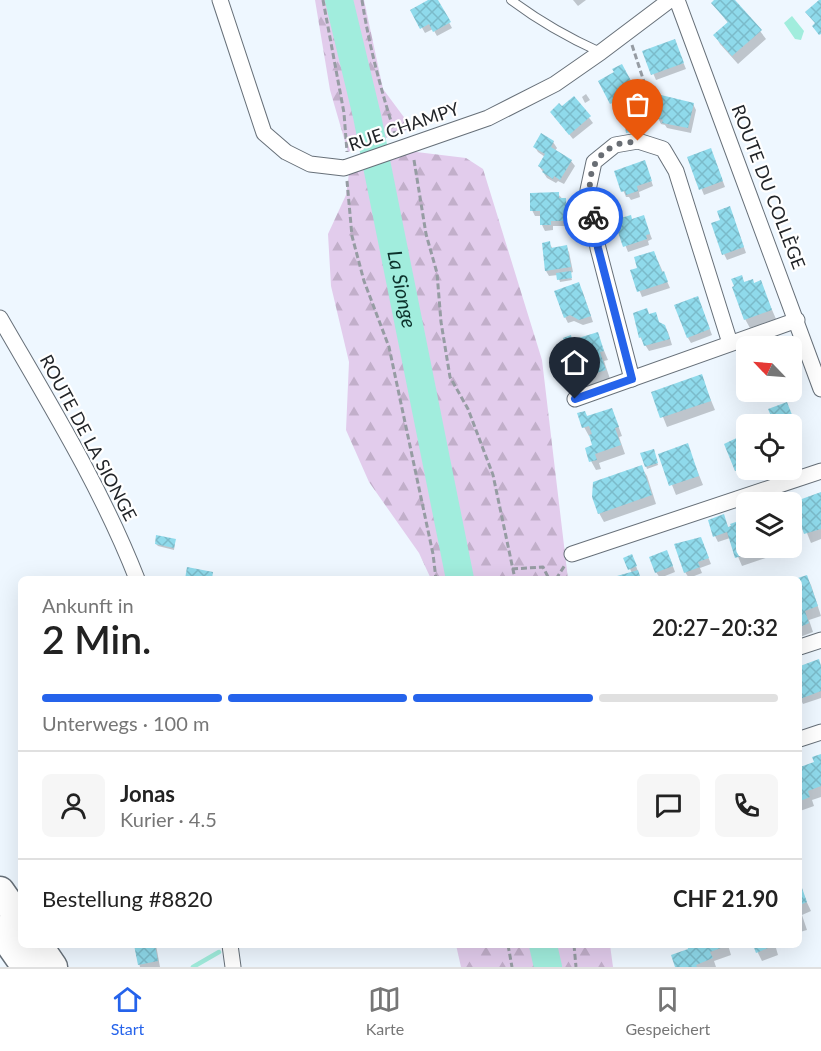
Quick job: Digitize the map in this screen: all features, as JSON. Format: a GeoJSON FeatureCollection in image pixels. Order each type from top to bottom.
{"type":"FeatureCollection","features":[{"type":"Feature","properties":{"kind":"highway"},"geometry":{"type":"LineString","coordinates":[[0,891],[18,917]]}},
{"type":"Feature","properties":{"kind":"highway"},"geometry":{"type":"LineString","coordinates":[[0,930],[26,967]]}},
{"type":"Feature","properties":{"kind":"highway"},"geometry":{"type":"LineString","coordinates":[[40,948],[53,967]]}},
{"type":"Feature","properties":{"kind":"highway"},"geometry":{"type":"LineString","coordinates":[[0,950],[12,967]]}},
{"type":"Feature","properties":{"kind":"street","name":"RUE CHAMPY"},"geometry":{"type":"LineString","coordinates":[[220,0],[264,133],[286,152],[310,164],[348,164],[488,118],[555,84],[670,0]]}},
{"type":"Feature","properties":{"kind":"street","name":"ROUTE DU COLLÈGE"},"geometry":{"type":"LineString","coordinates":[[677,0],[821,389]]}},
{"type":"Feature","properties":{"kind":"street"},"geometry":{"type":"LineString","coordinates":[[632,379],[598,248],[588,189],[594,162],[615,145],[638,141],[663,149],[676,171],[730,343]]}},
{"type":"Feature","properties":{"kind":"street","name":"ROUTE DE LA SIONGE"},"geometry":{"type":"LineString","coordinates":[[0,318],[110,514],[136,576]]}},
{"type":"Feature","properties":{"kind":"street"},"geometry":{"type":"LineString","coordinates":[[575,399],[796,320]]}},
{"type":"Feature","properties":{"kind":"street"},"geometry":{"type":"LineString","coordinates":[[573,554],[821,471]]}},
{"type":"Feature","properties":{"kind":"street"},"geometry":{"type":"LineString","coordinates":[[802,646],[821,640]]}},
{"type":"Feature","properties":{"kind":"street"},"geometry":{"type":"LineString","coordinates":[[802,738],[821,732]]}},
{"type":"Feature","properties":{"kind":"street"},"geometry":{"type":"LineString","coordinates":[[230,948],[233,967]]}},
{"type":"Feature","properties":{"kind":"lane"},"geometry":{"type":"LineString","coordinates":[[511,0],[573,40],[601,52]]}},
{"type":"Feature","properties":{"kind":"path"},"geometry":{"type":"LineString","coordinates":[[323,0],[344,113],[352,236],[364,281],[389,347],[433,554],[436,576]]}},
{"type":"Feature","properties":{"kind":"path"},"geometry":{"type":"LineString","coordinates":[[362,0],[366,27],[384,100],[403,146],[437,273],[441,322],[450,377],[468,409],[493,474],[514,576]]}},
{"type":"Feature","properties":{"kind":"path"},"geometry":{"type":"LineString","coordinates":[[630,40],[648,94],[638,141]]}},
{"type":"Feature","properties":{"kind":"path"},"geometry":{"type":"LineString","coordinates":[[512,569],[543,567],[548,576]]}},
{"type":"Feature","properties":{"kind":"path"},"geometry":{"type":"LineString","coordinates":[[509,948],[512,967]]}},
{"type":"Feature","properties":{"kind":"path"},"geometry":{"type":"LineString","coordinates":[[574,948],[576,967]]}},
{"type":"Feature","properties":{"kind":"green space"},"geometry":{"type":"Polygon","coordinates":[[[315,0],[364,0],[383,89],[412,128],[348,152],[330,90],[315,0]]]}},
{"type":"Feature","properties":{"kind":"green space"},"geometry":{"type":"Polygon","coordinates":[[[400,150],[466,158],[483,169],[542,360],[568,576],[430,576],[419,553],[369,482],[346,430],[349,362],[331,286],[328,234],[346,195],[350,166],[400,150]]]}},
{"type":"Feature","properties":{"kind":"green space"},"geometry":{"type":"Polygon","coordinates":[[[457,948],[610,948],[613,967],[461,967],[457,948]]]}},
{"type":"Feature","properties":{"kind":"shaded area"},"geometry":{"type":"Polygon","coordinates":[[[792,16],[804,31],[801,40],[795,39],[784,23],[792,16]]]}},
{"type":"Feature","properties":{"kind":"building"},"geometry":{"type":"Polygon","coordinates":[[[428,0],[438,0],[451,22],[433,32],[429,24],[420,29],[410,10],[428,0]]]}},
{"type":"Feature","properties":{"kind":"building"},"geometry":{"type":"Polygon","coordinates":[[[714,0],[735,0],[762,30],[732,56],[713,35],[728,22],[711,3],[714,0]]]}},
{"type":"Feature","properties":{"kind":"building"},"geometry":{"type":"Polygon","coordinates":[[[821,0],[821,34],[819,35],[812,26],[815,23],[805,12],[821,0]]]}},
{"type":"Feature","properties":{"kind":"building"},"geometry":{"type":"Polygon","coordinates":[[[675,39],[684,63],[651,75],[642,51],[675,39]]]}},
{"type":"Feature","properties":{"kind":"building"},"geometry":{"type":"Polygon","coordinates":[[[622,64],[636,90],[610,104],[598,81],[614,72],[612,69],[622,64]]]}},
{"type":"Feature","properties":{"kind":"building"},"geometry":{"type":"Polygon","coordinates":[[[661,95],[694,103],[688,128],[662,123],[663,120],[656,118],[661,95]]]}},
{"type":"Feature","properties":{"kind":"building"},"geometry":{"type":"Polygon","coordinates":[[[574,96],[591,116],[569,135],[550,112],[559,103],[562,106],[574,96]]]}},
{"type":"Feature","properties":{"kind":"building"},"geometry":{"type":"Polygon","coordinates":[[[634,123],[636,131],[626,133],[625,126],[634,123]]]}},
{"type":"Feature","properties":{"kind":"building"},"geometry":{"type":"Polygon","coordinates":[[[541,133],[554,141],[551,147],[572,160],[560,180],[554,176],[553,179],[542,172],[544,170],[538,166],[545,154],[533,147],[541,133]]]}},
{"type":"Feature","properties":{"kind":"building"},"geometry":{"type":"Polygon","coordinates":[[[711,148],[723,181],[699,190],[687,157],[711,148]]]}},
{"type":"Feature","properties":{"kind":"building"},"geometry":{"type":"Polygon","coordinates":[[[645,160],[652,181],[637,186],[638,191],[626,195],[625,191],[621,192],[614,171],[645,160]]]}},
{"type":"Feature","properties":{"kind":"building"},"geometry":{"type":"Polygon","coordinates":[[[559,192],[559,198],[566,198],[567,221],[551,221],[551,225],[540,225],[540,211],[530,211],[530,193],[559,192]]]}},
{"type":"Feature","properties":{"kind":"building"},"geometry":{"type":"Polygon","coordinates":[[[730,206],[744,247],[722,255],[711,223],[720,220],[717,211],[730,206]]]}},
{"type":"Feature","properties":{"kind":"building"},"geometry":{"type":"Polygon","coordinates":[[[631,215],[632,219],[644,215],[650,234],[646,235],[647,239],[623,247],[614,220],[631,215]]]}},
{"type":"Feature","properties":{"kind":"building"},"geometry":{"type":"Polygon","coordinates":[[[550,241],[551,248],[567,245],[571,267],[545,271],[542,243],[550,241]]]}},
{"type":"Feature","properties":{"kind":"building"},"geometry":{"type":"Polygon","coordinates":[[[654,251],[668,282],[637,292],[630,270],[637,268],[634,257],[654,251]]]}},
{"type":"Feature","properties":{"kind":"building"},"geometry":{"type":"Polygon","coordinates":[[[571,271],[572,278],[557,280],[556,273],[571,271]]]}},
{"type":"Feature","properties":{"kind":"building"},"geometry":{"type":"Polygon","coordinates":[[[742,275],[744,282],[753,279],[754,283],[761,280],[772,310],[744,320],[731,279],[742,275]]]}},
{"type":"Feature","properties":{"kind":"building"},"geometry":{"type":"Polygon","coordinates":[[[579,282],[591,316],[579,320],[570,315],[564,318],[554,291],[579,282]]]}},
{"type":"Feature","properties":{"kind":"building"},"geometry":{"type":"Polygon","coordinates":[[[698,296],[710,329],[687,338],[674,305],[698,296]]]}},
{"type":"Feature","properties":{"kind":"building"},"geometry":{"type":"Polygon","coordinates":[[[647,308],[649,314],[656,312],[659,322],[665,325],[670,339],[644,346],[641,337],[639,338],[633,313],[647,308]]]}},
{"type":"Feature","properties":{"kind":"building"},"geometry":{"type":"Polygon","coordinates":[[[598,332],[604,351],[600,352],[606,370],[580,378],[582,384],[575,386],[570,372],[577,370],[574,360],[577,359],[574,350],[568,352],[563,338],[571,335],[572,340],[598,332]]]}},
{"type":"Feature","properties":{"kind":"building"},"geometry":{"type":"Polygon","coordinates":[[[702,374],[711,401],[660,418],[651,392],[702,374]]]}},
{"type":"Feature","properties":{"kind":"building"},"geometry":{"type":"Polygon","coordinates":[[[787,402],[792,414],[770,414],[768,409],[787,402]]]}},
{"type":"Feature","properties":{"kind":"building"},"geometry":{"type":"Polygon","coordinates":[[[612,408],[619,427],[615,428],[621,445],[595,454],[597,460],[589,462],[585,448],[592,445],[589,435],[592,434],[589,426],[582,428],[577,413],[585,411],[587,416],[612,408]]]}},
{"type":"Feature","properties":{"kind":"building"},"geometry":{"type":"Polygon","coordinates":[[[736,438],[736,471],[735,471],[724,444],[736,438]]]}},
{"type":"Feature","properties":{"kind":"building"},"geometry":{"type":"Polygon","coordinates":[[[688,443],[699,476],[669,486],[658,454],[688,443]]]}},
{"type":"Feature","properties":{"kind":"building"},"geometry":{"type":"Polygon","coordinates":[[[654,449],[658,463],[645,467],[640,453],[654,449]]]}},
{"type":"Feature","properties":{"kind":"building"},"geometry":{"type":"Polygon","coordinates":[[[642,465],[652,495],[598,514],[592,497],[593,482],[642,465]]]}},
{"type":"Feature","properties":{"kind":"building"},"geometry":{"type":"Polygon","coordinates":[[[821,492],[821,529],[804,534],[802,499],[821,492]]]}},
{"type":"Feature","properties":{"kind":"building"},"geometry":{"type":"Polygon","coordinates":[[[724,514],[728,527],[736,522],[736,558],[727,532],[713,537],[708,520],[724,514]]]}},
{"type":"Feature","properties":{"kind":"building"},"geometry":{"type":"Polygon","coordinates":[[[156,535],[176,539],[174,548],[155,544],[156,535]]]}},
{"type":"Feature","properties":{"kind":"building"},"geometry":{"type":"Polygon","coordinates":[[[701,537],[709,558],[698,562],[700,567],[684,573],[674,544],[701,537]]]}},
{"type":"Feature","properties":{"kind":"building"},"geometry":{"type":"Polygon","coordinates":[[[667,550],[673,566],[655,573],[649,557],[667,550]]]}},
{"type":"Feature","properties":{"kind":"building"},"geometry":{"type":"Polygon","coordinates":[[[632,554],[637,566],[628,570],[623,558],[632,554]]]}},
{"type":"Feature","properties":{"kind":"building"},"geometry":{"type":"Polygon","coordinates":[[[187,567],[213,572],[212,576],[186,576],[187,567]]]}},
{"type":"Feature","properties":{"kind":"building"},"geometry":{"type":"Polygon","coordinates":[[[638,570],[640,576],[617,576],[638,570]]]}},
{"type":"Feature","properties":{"kind":"building"},"geometry":{"type":"Polygon","coordinates":[[[807,575],[818,606],[805,611],[809,623],[802,626],[802,577],[807,575]]]}},
{"type":"Feature","properties":{"kind":"building"},"geometry":{"type":"Polygon","coordinates":[[[819,659],[821,691],[802,698],[802,665],[819,659]]]}},
{"type":"Feature","properties":{"kind":"building"},"geometry":{"type":"Polygon","coordinates":[[[821,754],[821,786],[808,791],[810,797],[802,800],[802,766],[814,762],[812,757],[821,754]]]}},
{"type":"Feature","properties":{"kind":"building"},"geometry":{"type":"Polygon","coordinates":[[[802,888],[807,902],[802,904],[802,888]]]}},
{"type":"Feature","properties":{"kind":"building"},"geometry":{"type":"Polygon","coordinates":[[[135,948],[156,948],[158,961],[138,965],[135,948]]]}},
{"type":"Feature","properties":{"kind":"building"},"geometry":{"type":"Polygon","coordinates":[[[721,948],[710,952],[713,958],[696,965],[697,967],[675,967],[671,955],[688,949],[721,948]]]}},
{"type":"Feature","properties":{"kind":"building"},"geometry":{"type":"Polygon","coordinates":[[[754,948],[768,948],[756,953],[754,948]]]}},
{"type":"Feature","properties":{"kind":"waterway","name":"La Sionge"},"geometry":{"type":"LineString","coordinates":[[339,0],[367,116],[459,576]]}},
{"type":"Feature","properties":{"kind":"waterway","name":"La Sionge"},"geometry":{"type":"LineString","coordinates":[[544,948],[548,967]]}},
{"type":"Feature","properties":{"kind":"waterway"},"geometry":{"type":"LineString","coordinates":[[193,967],[219,952]]}},
{"type":"Feature","properties":{"kind":"way so far"},"geometry":{"type":"LineString","coordinates":[[593,217],[588,189],[594,162],[615,145],[638,141]]}},
{"type":"Feature","properties":{"kind":"route"},"geometry":{"type":"LineString","coordinates":[[575,399],[632,379],[598,248],[593,217]]}}]}
